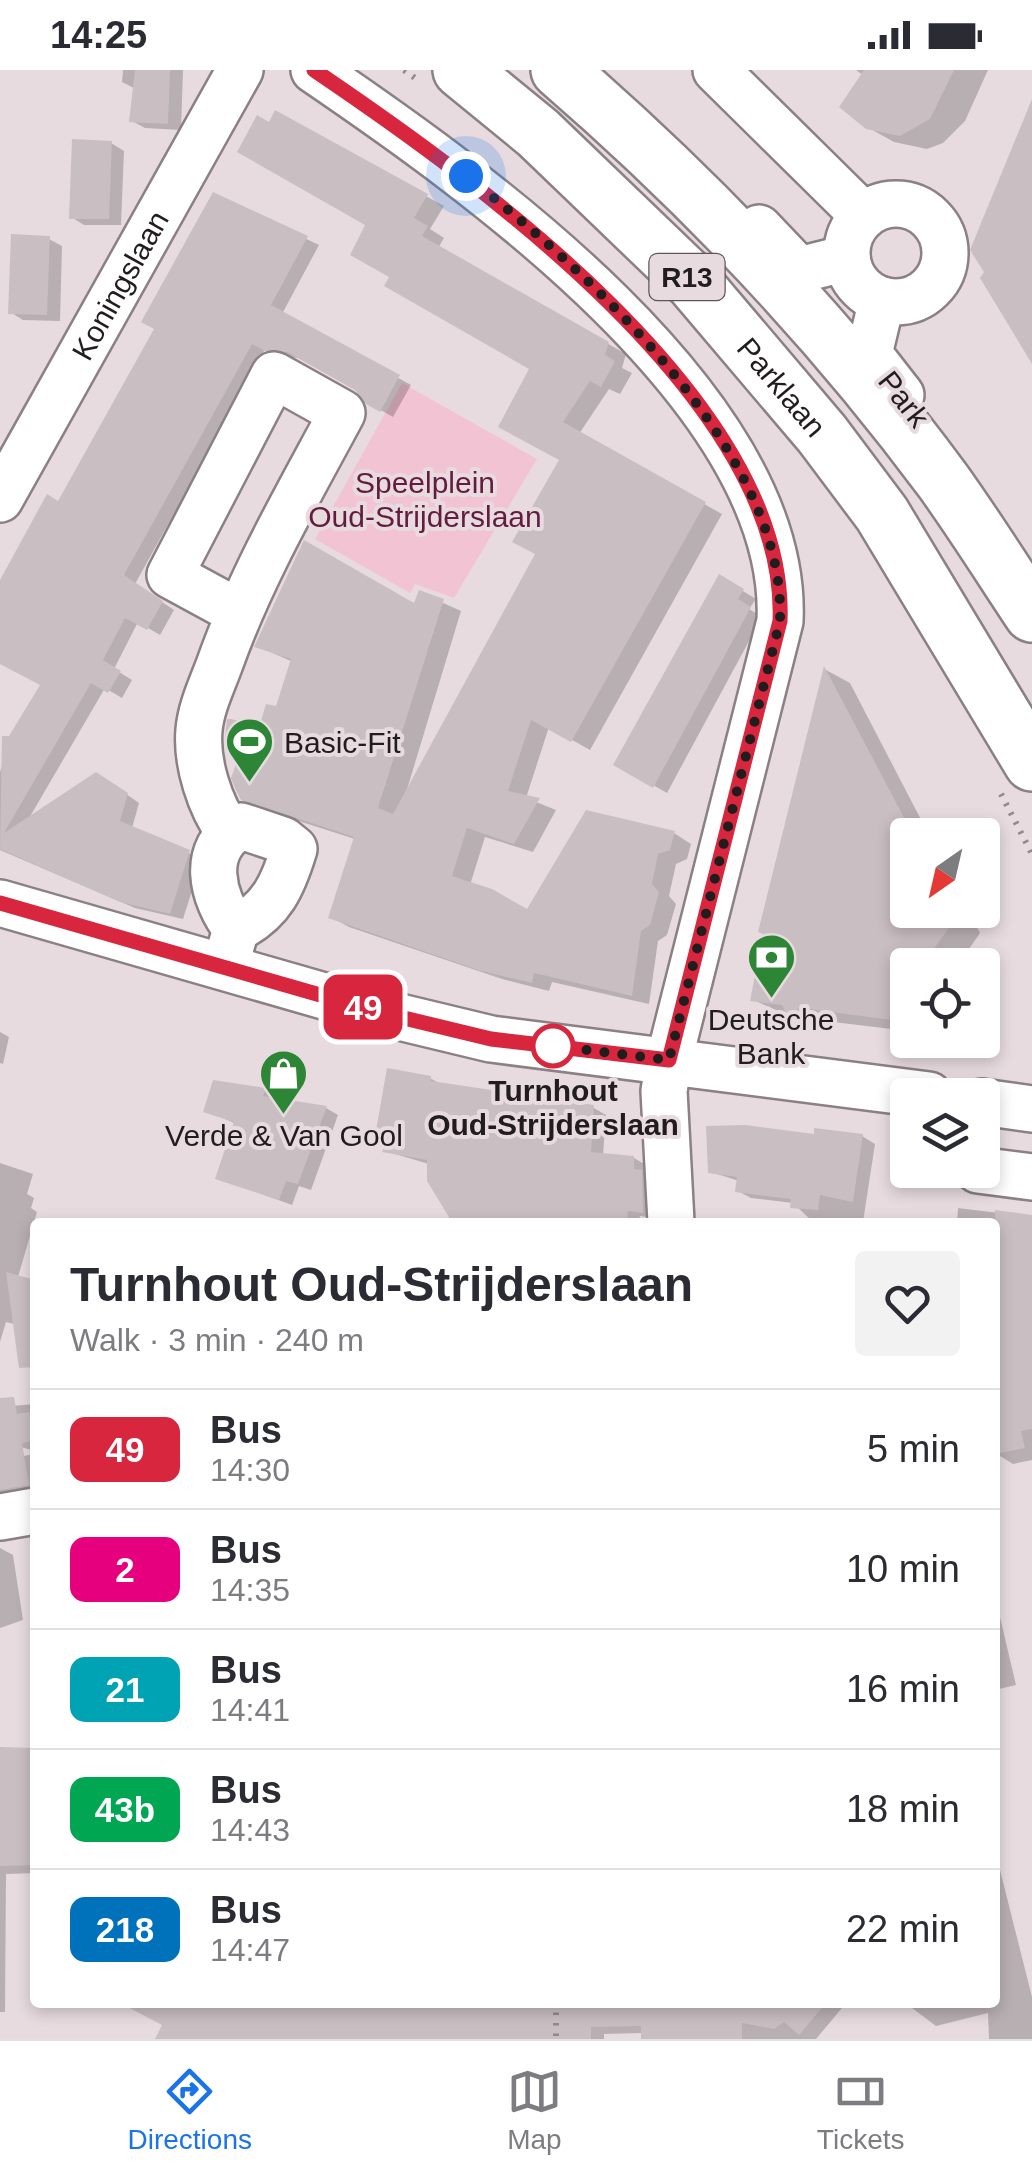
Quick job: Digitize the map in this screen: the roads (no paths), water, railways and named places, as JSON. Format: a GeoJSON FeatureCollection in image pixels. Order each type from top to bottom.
{"type":"FeatureCollection","features":[{"type":"Feature","properties":{"kind":"main road","name":"Parklaan"},"geometry":{"type":"LineString","coordinates":[[461,70],[538,133],[693,282],[822,434],[882,514],[1032,763]]}},
{"type":"Feature","properties":{"kind":"main road","name":"R13"},"geometry":{"type":"LineString","coordinates":[[559,70],[649,148],[836,346],[953,496],[1032,614]]}},
{"type":"Feature","properties":{"kind":"street","name":"Koningslaan"},"geometry":{"type":"LineString","coordinates":[[0,499],[240,70]]}},
{"type":"Feature","properties":{"kind":"street"},"geometry":{"type":"LineString","coordinates":[[314,70],[489,194],[636,329],[704,414],[741,474],[768,540],[781,596],[780,621],[664,1091],[671,1218]]}},
{"type":"Feature","properties":{"kind":"street"},"geometry":{"type":"LineString","coordinates":[[716,70],[864,216]]}},
{"type":"Feature","properties":{"kind":"street"},"geometry":{"type":"LineString","coordinates":[[649,148],[689,155],[798,270],[846,258]]}},
{"type":"Feature","properties":{"kind":"street"},"geometry":{"type":"LineString","coordinates":[[881,206],[914,208],[928,217],[944,244],[945,259],[932,288],[904,302],[882,300],[860,288],[846,258],[848,241],[864,216],[881,206]]}},
{"type":"Feature","properties":{"kind":"street","name":"Park"},"geometry":{"type":"LineString","coordinates":[[882,300],[869,354],[946,453],[953,496]]}},
{"type":"Feature","properties":{"kind":"street"},"geometry":{"type":"LineString","coordinates":[[228,832],[214,812],[199,731],[238,612],[342,413],[274,375],[170,575],[238,612]]}},
{"type":"Feature","properties":{"kind":"street"},"geometry":{"type":"LineString","coordinates":[[241,826],[283,840],[294,848],[274,901],[231,948],[212,888],[215,859],[228,832],[241,826]]}},
{"type":"Feature","properties":{"kind":"street"},"geometry":{"type":"LineString","coordinates":[[0,902],[231,948],[491,1039],[890,1090]]}},
{"type":"Feature","properties":{"kind":"street"},"geometry":{"type":"LineString","coordinates":[[1000,1173],[1032,1178]]}},
{"type":"Feature","properties":{"kind":"street"},"geometry":{"type":"LineString","coordinates":[[0,1517],[30,1512]]}},
{"type":"Feature","properties":{"kind":"place","name":"Basic-Fit"},"geometry":{"type":"Point","coordinates":[249,784]}},
{"type":"Feature","properties":{"kind":"place","name":"Deutsche Bank"},"geometry":{"type":"Point","coordinates":[771,1000]}},
{"type":"Feature","properties":{"kind":"place","name":"Turnhout Oud-Strijderslaan"},"geometry":{"type":"Point","coordinates":[553,1046]}},
{"type":"Feature","properties":{"kind":"place","name":"Verde & Van Gool"},"geometry":{"type":"Point","coordinates":[284,1116]}},
{"type":"Feature","properties":{"kind":"park label","name":"Speelplein Oud-Strijderslaan"},"geometry":{"type":"Point","coordinates":[425,499]}}]}
